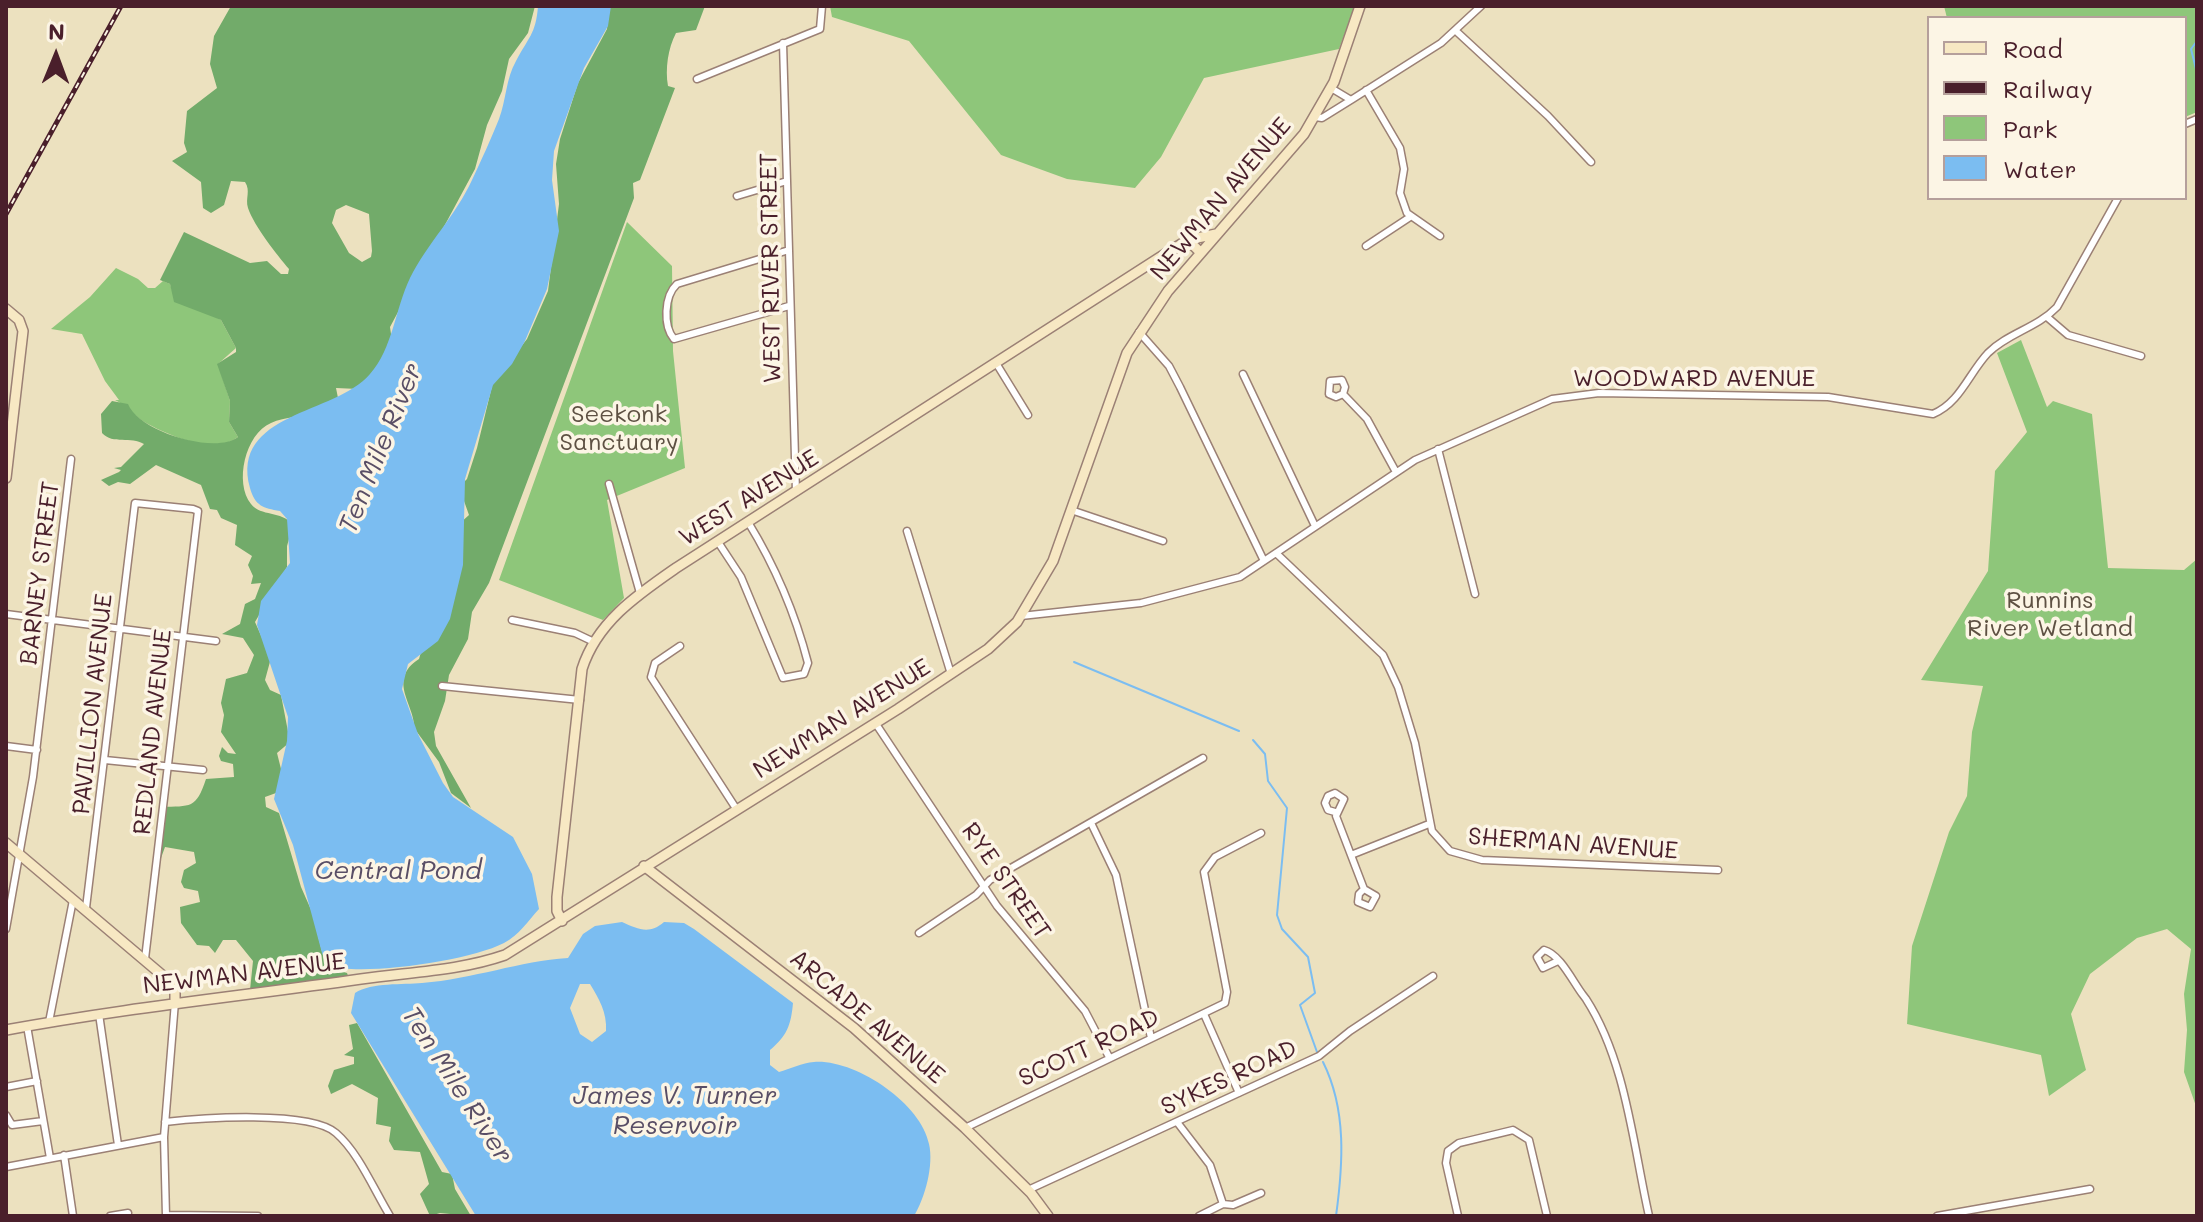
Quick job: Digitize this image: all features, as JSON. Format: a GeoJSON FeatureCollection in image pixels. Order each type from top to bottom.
{"type":"FeatureCollection","features":[{"type":"Feature","properties":{"kind":"main road","name":"NEWMAN AVENUE"},"geometry":{"type":"LineString","coordinates":[[6,1030],[175,1002],[252,996],[491,959],[562,921],[644,866],[876,724],[988,649],[1021,616],[1053,561],[1125,358],[1139,332],[1216,234],[1282,162],[1315,117],[1331,88],[1360,6]]}},
{"type":"Feature","properties":{"kind":"main road","name":"WEST AVENUE"},"geometry":{"type":"LineString","coordinates":[[562,921],[557,911],[557,897],[582,669],[594,642],[619,611],[640,593],[748,522],[1175,248],[1188,240],[1216,234]]}},
{"type":"Feature","properties":{"kind":"main road"},"geometry":{"type":"LineString","coordinates":[[1188,240],[1198,256]]}},
{"type":"Feature","properties":{"kind":"main road"},"geometry":{"type":"LineString","coordinates":[[1175,248],[1198,256]]}},
{"type":"Feature","properties":{"kind":"main road"},"geometry":{"type":"LineString","coordinates":[[6,309],[19,320],[23,331],[6,478]]}},
{"type":"Feature","properties":{"kind":"main road"},"geometry":{"type":"LineString","coordinates":[[6,843],[175,986],[175,1002]]}},
{"type":"Feature","properties":{"kind":"main road","name":"ARCADE AVENUE"},"geometry":{"type":"LineString","coordinates":[[644,866],[812,993],[965,1128],[1028,1190],[1048,1216]]}},
{"type":"Feature","properties":{"kind":"street"},"geometry":{"type":"LineString","coordinates":[[697,79],[822,27],[822,6]]}},
{"type":"Feature","properties":{"kind":"street"},"geometry":{"type":"LineString","coordinates":[[1315,117],[1322,118],[1456,31],[1481,6]]}},
{"type":"Feature","properties":{"kind":"street"},"geometry":{"type":"LineString","coordinates":[[1456,31],[1548,116],[1591,162]]}},
{"type":"Feature","properties":{"kind":"street","name":"WEST RIVER STREET"},"geometry":{"type":"LineString","coordinates":[[783,43],[796,492]]}},
{"type":"Feature","properties":{"kind":"street"},"geometry":{"type":"LineString","coordinates":[[1331,88],[1351,100]]}},
{"type":"Feature","properties":{"kind":"street"},"geometry":{"type":"LineString","coordinates":[[1366,90],[1400,148],[1404,169],[1400,193],[1410,217],[1440,236]]}},
{"type":"Feature","properties":{"kind":"street"},"geometry":{"type":"LineString","coordinates":[[737,196],[787,181]]}},
{"type":"Feature","properties":{"kind":"street","name":"WOODWARD AVENUE"},"geometry":{"type":"LineString","coordinates":[[1021,616],[1169,598],[1240,577],[1396,472],[1438,449],[1552,399],[1595,393],[1828,397],[1933,414],[1945,409],[1955,398],[1989,352],[2047,317],[2073,284],[2117,200]]}},
{"type":"Feature","properties":{"kind":"street"},"geometry":{"type":"LineString","coordinates":[[1366,246],[1410,217]]}},
{"type":"Feature","properties":{"kind":"street"},"geometry":{"type":"LineString","coordinates":[[789,250],[673,287],[668,303],[668,329],[674,339],[789,306]]}},
{"type":"Feature","properties":{"kind":"street"},"geometry":{"type":"LineString","coordinates":[[2047,317],[2068,335],[2141,356]]}},
{"type":"Feature","properties":{"kind":"street"},"geometry":{"type":"LineString","coordinates":[[1139,332],[1169,366],[1264,561]]}},
{"type":"Feature","properties":{"kind":"street"},"geometry":{"type":"LineString","coordinates":[[996,363],[1028,415]]}},
{"type":"Feature","properties":{"kind":"street"},"geometry":{"type":"LineString","coordinates":[[1243,374],[1315,526]]}},
{"type":"Feature","properties":{"kind":"street"},"geometry":{"type":"LineString","coordinates":[[1343,394],[1364,415],[1396,472]]}},
{"type":"Feature","properties":{"kind":"street"},"geometry":{"type":"LineString","coordinates":[[1438,449],[1475,594]]}},
{"type":"Feature","properties":{"kind":"street","name":"BARNEY STREET"},"geometry":{"type":"LineString","coordinates":[[6,929],[37,750],[71,459]]}},
{"type":"Feature","properties":{"kind":"street"},"geometry":{"type":"LineString","coordinates":[[609,484],[640,593]]}},
{"type":"Feature","properties":{"kind":"street","name":"PAVILLION AVENUE"},"geometry":{"type":"LineString","coordinates":[[86,908],[135,503],[196,510]]}},
{"type":"Feature","properties":{"kind":"street","name":"REDLAND AVENUE"},"geometry":{"type":"LineString","coordinates":[[145,959],[196,510]]}},
{"type":"Feature","properties":{"kind":"street"},"geometry":{"type":"LineString","coordinates":[[1071,510],[1163,541]]}},
{"type":"Feature","properties":{"kind":"street"},"geometry":{"type":"LineString","coordinates":[[718,542],[741,577],[783,678],[804,674],[809,668],[772,563],[748,522]]}},
{"type":"Feature","properties":{"kind":"street"},"geometry":{"type":"LineString","coordinates":[[907,531],[951,674]]}},
{"type":"Feature","properties":{"kind":"street"},"geometry":{"type":"LineString","coordinates":[[1276,553],[1383,655],[1398,687],[1415,743],[1429,824],[1351,855]]}},
{"type":"Feature","properties":{"kind":"street"},"geometry":{"type":"LineString","coordinates":[[6,614],[216,641]]}},
{"type":"Feature","properties":{"kind":"street"},"geometry":{"type":"LineString","coordinates":[[512,620],[575,633],[594,642]]}},
{"type":"Feature","properties":{"kind":"street"},"geometry":{"type":"LineString","coordinates":[[680,646],[655,663],[651,677],[737,810]]}},
{"type":"Feature","properties":{"kind":"street"},"geometry":{"type":"LineString","coordinates":[[442,686],[580,700]]}},
{"type":"Feature","properties":{"kind":"street","name":"RYE STREET"},"geometry":{"type":"LineString","coordinates":[[876,724],[983,887],[1018,935],[1085,1011],[1109,1057]]}},
{"type":"Feature","properties":{"kind":"street"},"geometry":{"type":"LineString","coordinates":[[6,746],[37,750]]}},
{"type":"Feature","properties":{"kind":"street"},"geometry":{"type":"LineString","coordinates":[[919,933],[990,880],[1092,825],[1203,758]]}},
{"type":"Feature","properties":{"kind":"street"},"geometry":{"type":"LineString","coordinates":[[105,760],[203,770]]}},
{"type":"Feature","properties":{"kind":"street"},"geometry":{"type":"LineString","coordinates":[[1335,812],[1364,889]]}},
{"type":"Feature","properties":{"kind":"street","name":"SHERMAN AVENUE"},"geometry":{"type":"LineString","coordinates":[[1429,824],[1442,844],[1463,857],[1718,870]]}},
{"type":"Feature","properties":{"kind":"street"},"geometry":{"type":"LineString","coordinates":[[1092,825],[1116,875],[1151,1038]]}},
{"type":"Feature","properties":{"kind":"street","name":"SCOTT ROAD"},"geometry":{"type":"LineString","coordinates":[[965,1128],[1204,1014],[1227,999],[1204,872],[1209,861],[1261,833]]}},
{"type":"Feature","properties":{"kind":"street"},"geometry":{"type":"LineString","coordinates":[[49,1022],[73,898]]}},
{"type":"Feature","properties":{"kind":"street"},"geometry":{"type":"LineString","coordinates":[[1558,961],[1592,1009],[1607,1040],[1649,1216]]}},
{"type":"Feature","properties":{"kind":"street","name":"SYKES ROAD"},"geometry":{"type":"LineString","coordinates":[[1028,1190],[1319,1056],[1350,1031],[1433,976]]}},
{"type":"Feature","properties":{"kind":"street"},"geometry":{"type":"LineString","coordinates":[[175,1002],[164,1137],[166,1216],[258,1216]]}},
{"type":"Feature","properties":{"kind":"street"},"geometry":{"type":"LineString","coordinates":[[99,1014],[118,1145]]}},
{"type":"Feature","properties":{"kind":"street"},"geometry":{"type":"LineString","coordinates":[[1204,1014],[1239,1093]]}},
{"type":"Feature","properties":{"kind":"street"},"geometry":{"type":"LineString","coordinates":[[27,1026],[50,1158]]}},
{"type":"Feature","properties":{"kind":"street"},"geometry":{"type":"LineString","coordinates":[[6,1087],[37,1081]]}},
{"type":"Feature","properties":{"kind":"street"},"geometry":{"type":"LineString","coordinates":[[6,1115],[12,1125],[43,1121]]}},
{"type":"Feature","properties":{"kind":"street"},"geometry":{"type":"LineString","coordinates":[[165,1122],[223,1115],[327,1127],[343,1141],[390,1216]]}},
{"type":"Feature","properties":{"kind":"street"},"geometry":{"type":"LineString","coordinates":[[1177,1122],[1210,1165],[1223,1204]]}},
{"type":"Feature","properties":{"kind":"street"},"geometry":{"type":"LineString","coordinates":[[1458,1216],[1447,1166],[1448,1151],[1459,1143],[1511,1130],[1522,1132],[1529,1140],[1547,1216]]}},
{"type":"Feature","properties":{"kind":"street"},"geometry":{"type":"LineString","coordinates":[[6,1167],[164,1137]]}},
{"type":"Feature","properties":{"kind":"street"},"geometry":{"type":"LineString","coordinates":[[64,1155],[73,1216]]}},
{"type":"Feature","properties":{"kind":"street"},"geometry":{"type":"LineString","coordinates":[[1937,1216],[2090,1189]]}},
{"type":"Feature","properties":{"kind":"street"},"geometry":{"type":"LineString","coordinates":[[1199,1216],[1223,1204],[1233,1205],[1261,1193]]}},
{"type":"Feature","properties":{"kind":"street"},"geometry":{"type":"LineString","coordinates":[[110,1216],[128,1213]]}},
{"type":"Feature","properties":{"kind":"green space"},"geometry":{"type":"Polygon","coordinates":[[[231,6],[535,6],[528,33],[509,59],[502,91],[487,125],[475,169],[390,327],[393,348],[358,389],[336,388],[338,398],[318,410],[276,421],[262,429],[245,460],[243,484],[251,504],[260,511],[283,517],[293,525],[287,546],[287,567],[255,622],[271,658],[265,680],[270,690],[281,695],[290,742],[277,753],[282,773],[276,793],[265,797],[266,807],[279,813],[301,887],[312,912],[326,967],[347,973],[350,981],[250,990],[253,961],[236,940],[223,940],[215,953],[209,946],[197,945],[181,923],[180,907],[200,902],[198,891],[184,888],[181,882],[184,870],[196,863],[194,852],[165,847],[161,858],[157,854],[161,807],[191,804],[199,796],[206,779],[234,777],[233,764],[221,761],[219,756],[222,747],[228,753],[236,754],[221,732],[224,715],[221,703],[226,679],[247,673],[254,655],[243,638],[222,634],[240,624],[245,604],[255,599],[261,583],[251,584],[253,576],[248,565],[252,556],[235,545],[237,525],[221,518],[217,510],[210,509],[201,485],[156,465],[130,484],[118,482],[109,486],[101,480],[119,472],[121,470],[114,468],[121,467],[144,444],[111,439],[102,433],[101,414],[112,401],[128,404],[146,423],[178,437],[213,443],[238,437],[229,422],[230,401],[217,364],[236,352],[236,348],[221,320],[174,302],[170,284],[160,280],[184,232],[250,263],[267,261],[281,274],[288,274],[289,269],[251,215],[245,182],[231,181],[224,205],[211,213],[203,208],[201,182],[172,161],[187,152],[184,143],[187,111],[217,88],[210,64],[214,36],[231,6]],[[346,205],[336,210],[332,223],[349,253],[362,262],[371,257],[372,251],[369,214],[346,205]]]}},
{"type":"Feature","properties":{"kind":"green space"},"geometry":{"type":"Polygon","coordinates":[[[609,6],[705,6],[696,30],[676,33],[673,39],[667,73],[668,86],[675,88],[640,180],[633,183],[634,198],[489,583],[472,612],[468,639],[449,675],[445,701],[434,732],[436,746],[471,808],[451,793],[439,762],[414,728],[403,684],[409,667],[419,659],[459,524],[469,515],[459,487],[467,479],[493,382],[527,339],[548,291],[559,204],[556,164],[560,139],[578,83],[607,29],[609,6]]]}},
{"type":"Feature","properties":{"kind":"green space"},"geometry":{"type":"Polygon","coordinates":[[[830,6],[1355,6],[1339,49],[1204,78],[1161,157],[1135,188],[1067,179],[1001,155],[909,41],[832,17],[830,6]]]}},
{"type":"Feature","properties":{"kind":"green space"},"geometry":{"type":"Polygon","coordinates":[[[1944,6],[2197,6],[2197,112],[2187,116],[2187,16],[1946,16],[1944,6]]]}},
{"type":"Feature","properties":{"kind":"green space","name":"Seekonk Sanctuary"},"geometry":{"type":"Polygon","coordinates":[[[627,222],[672,266],[673,351],[685,468],[607,500],[624,598],[603,620],[499,580],[627,222]]]}},
{"type":"Feature","properties":{"kind":"green space"},"geometry":{"type":"Polygon","coordinates":[[[116,268],[148,288],[155,288],[163,281],[170,284],[173,293],[221,320],[236,348],[218,364],[230,401],[229,422],[238,437],[228,442],[205,444],[179,438],[146,423],[115,400],[119,400],[105,381],[82,334],[51,329],[90,297],[116,268]]]}},
{"type":"Feature","properties":{"kind":"green space","name":"Runnins River Wetland"},"geometry":{"type":"Polygon","coordinates":[[[2021,340],[2047,407],[2053,401],[2092,414],[2108,568],[2184,570],[2197,559],[2197,1109],[2184,1072],[2187,1030],[2184,994],[2191,949],[2167,929],[2137,938],[2090,974],[2071,1014],[2086,1070],[2049,1096],[2041,1055],[1907,1024],[1912,946],[1949,832],[1967,796],[1972,732],[1983,686],[1921,680],[1988,571],[1995,471],[2027,432],[1997,353],[2021,340]]]}},
{"type":"Feature","properties":{"kind":"green space"},"geometry":{"type":"Polygon","coordinates":[[[357,1023],[442,1172],[452,1174],[455,1189],[471,1216],[440,1213],[430,1216],[420,1194],[429,1184],[420,1152],[394,1150],[389,1141],[391,1127],[376,1124],[378,1098],[352,1084],[331,1094],[328,1086],[334,1070],[354,1064],[354,1057],[344,1055],[353,1049],[349,1025],[357,1023]]]}},
{"type":"Feature","properties":{"kind":"water","name":"Central Pond"},"geometry":{"type":"Polygon","coordinates":[[[538,6],[611,6],[608,26],[584,68],[554,151],[552,180],[559,231],[547,289],[525,341],[512,364],[493,385],[465,479],[463,565],[450,619],[438,641],[408,664],[402,689],[418,734],[453,797],[513,837],[532,874],[539,909],[509,940],[467,956],[391,968],[345,969],[328,966],[293,845],[274,799],[287,741],[288,717],[257,625],[261,601],[290,563],[287,519],[280,511],[264,507],[254,499],[248,463],[255,444],[270,429],[354,388],[378,364],[410,278],[465,193],[486,150],[513,68],[533,30],[538,6]]]}},
{"type":"Feature","properties":{"kind":"water","name":"James V. Turner Reservoir"},"geometry":{"type":"Polygon","coordinates":[[[622,922],[648,930],[664,922],[684,923],[793,1003],[787,1030],[770,1050],[770,1065],[779,1072],[814,1062],[830,1063],[866,1076],[900,1099],[923,1129],[930,1152],[928,1181],[914,1216],[476,1216],[351,1013],[355,993],[379,986],[441,981],[568,958],[583,934],[595,926],[622,922]],[[580,984],[570,1008],[580,1034],[592,1042],[606,1031],[606,1024],[602,1006],[590,984],[580,984]]]}},
{"type":"Feature","properties":{"kind":"waterway"},"geometry":{"type":"LineString","coordinates":[[2197,41],[2191,49],[2197,73]]}},
{"type":"Feature","properties":{"kind":"waterway"},"geometry":{"type":"LineString","coordinates":[[1074,662],[1239,731]]}},
{"type":"Feature","properties":{"kind":"waterway"},"geometry":{"type":"LineString","coordinates":[[1253,740],[1265,754],[1268,781],[1287,808],[1277,915],[1282,929],[1308,957],[1315,993],[1300,1005],[1317,1052]]}},
{"type":"Feature","properties":{"kind":"waterway"},"geometry":{"type":"LineString","coordinates":[[1323,1062],[1331,1080],[1340,1118],[1341,1158],[1336,1216]]}},
{"type":"Feature","properties":{"kind":"railway"},"geometry":{"type":"LineString","coordinates":[[6,214],[121,6]]}},
{"type":"Feature","properties":{"kind":"water label","name":"Ten Mile River"},"geometry":{"type":"Point","coordinates":[381,448]}},
{"type":"Feature","properties":{"kind":"water label","name":"Ten Mile River"},"geometry":{"type":"Point","coordinates":[457,1085]}}]}
